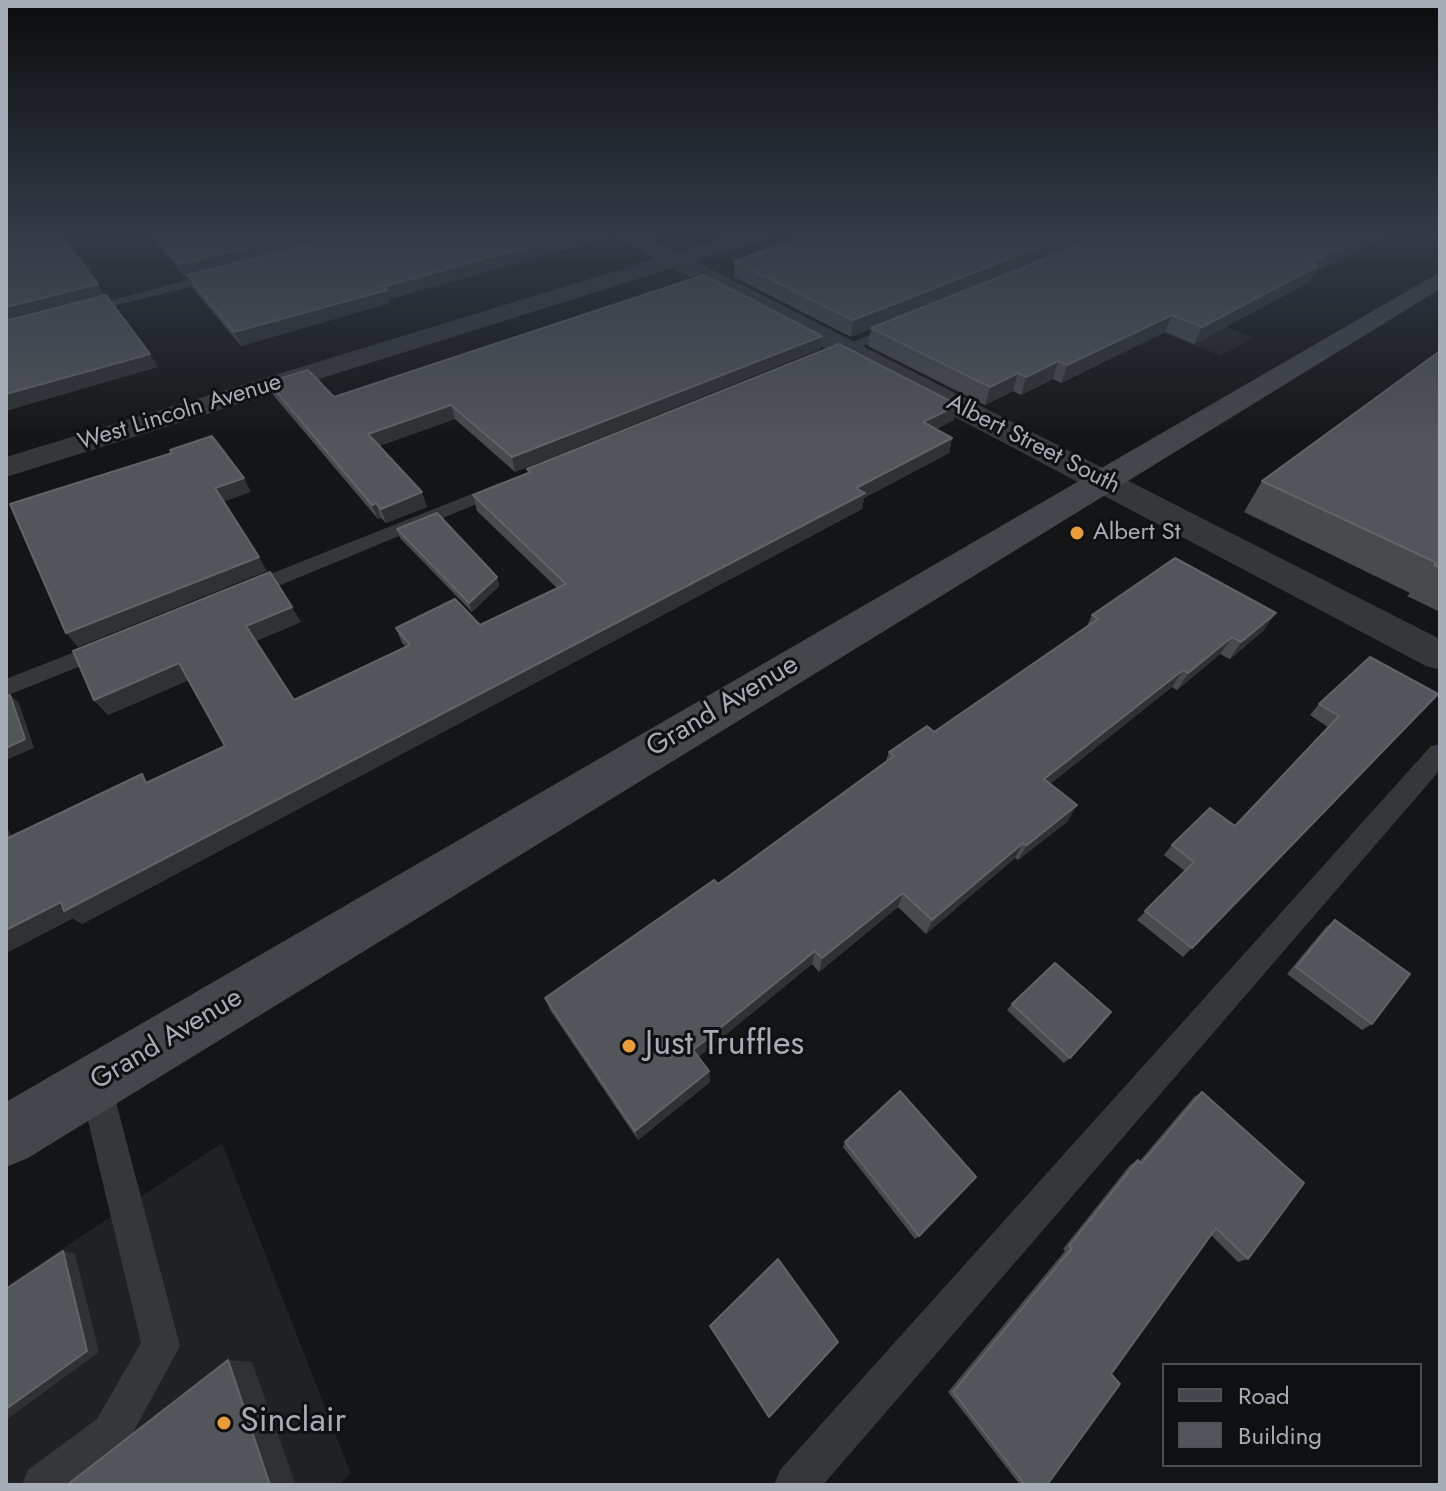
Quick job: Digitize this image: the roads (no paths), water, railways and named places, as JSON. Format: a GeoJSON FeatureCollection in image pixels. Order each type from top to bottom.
{"type":"FeatureCollection","features":[{"type":"Feature","properties":{"kind":"main road","name":"Grand Avenue"},"geometry":{"type":"LineString","coordinates":[[6,1136],[1399,304]]}},
{"type":"Feature","properties":{"kind":"street","name":"West Lincoln Avenue"},"geometry":{"type":"LineString","coordinates":[[6,467],[534,304]]}},
{"type":"Feature","properties":{"kind":"street","name":"Albert Street South"},"geometry":{"type":"LineString","coordinates":[[759,304],[1440,656]]}},
{"type":"Feature","properties":{"kind":"lane"},"geometry":{"type":"LineString","coordinates":[[66,314],[107,304]]}},
{"type":"Feature","properties":{"kind":"lane"},"geometry":{"type":"LineString","coordinates":[[816,360],[916,320]]}},
{"type":"Feature","properties":{"kind":"lane"},"geometry":{"type":"LineString","coordinates":[[227,599],[521,479]]}},
{"type":"Feature","properties":{"kind":"lane"},"geometry":{"type":"LineString","coordinates":[[6,688],[124,640]]}},
{"type":"Feature","properties":{"kind":"lane"},"geometry":{"type":"LineString","coordinates":[[795,1485],[1440,753]]}},
{"type":"Feature","properties":{"kind":"lane"},"geometry":{"type":"LineString","coordinates":[[43,1485],[111,1433],[161,1346],[95,1083]]}},
{"type":"Feature","properties":{"kind":"place","name":"Albert St"},"geometry":{"type":"Point","coordinates":[1077,533]}},
{"type":"Feature","properties":{"kind":"place","name":"Just Truffles"},"geometry":{"type":"Point","coordinates":[629,1046]}},
{"type":"Feature","properties":{"kind":"place","name":"Sinclair"},"geometry":{"type":"Point","coordinates":[224,1423]}}]}
